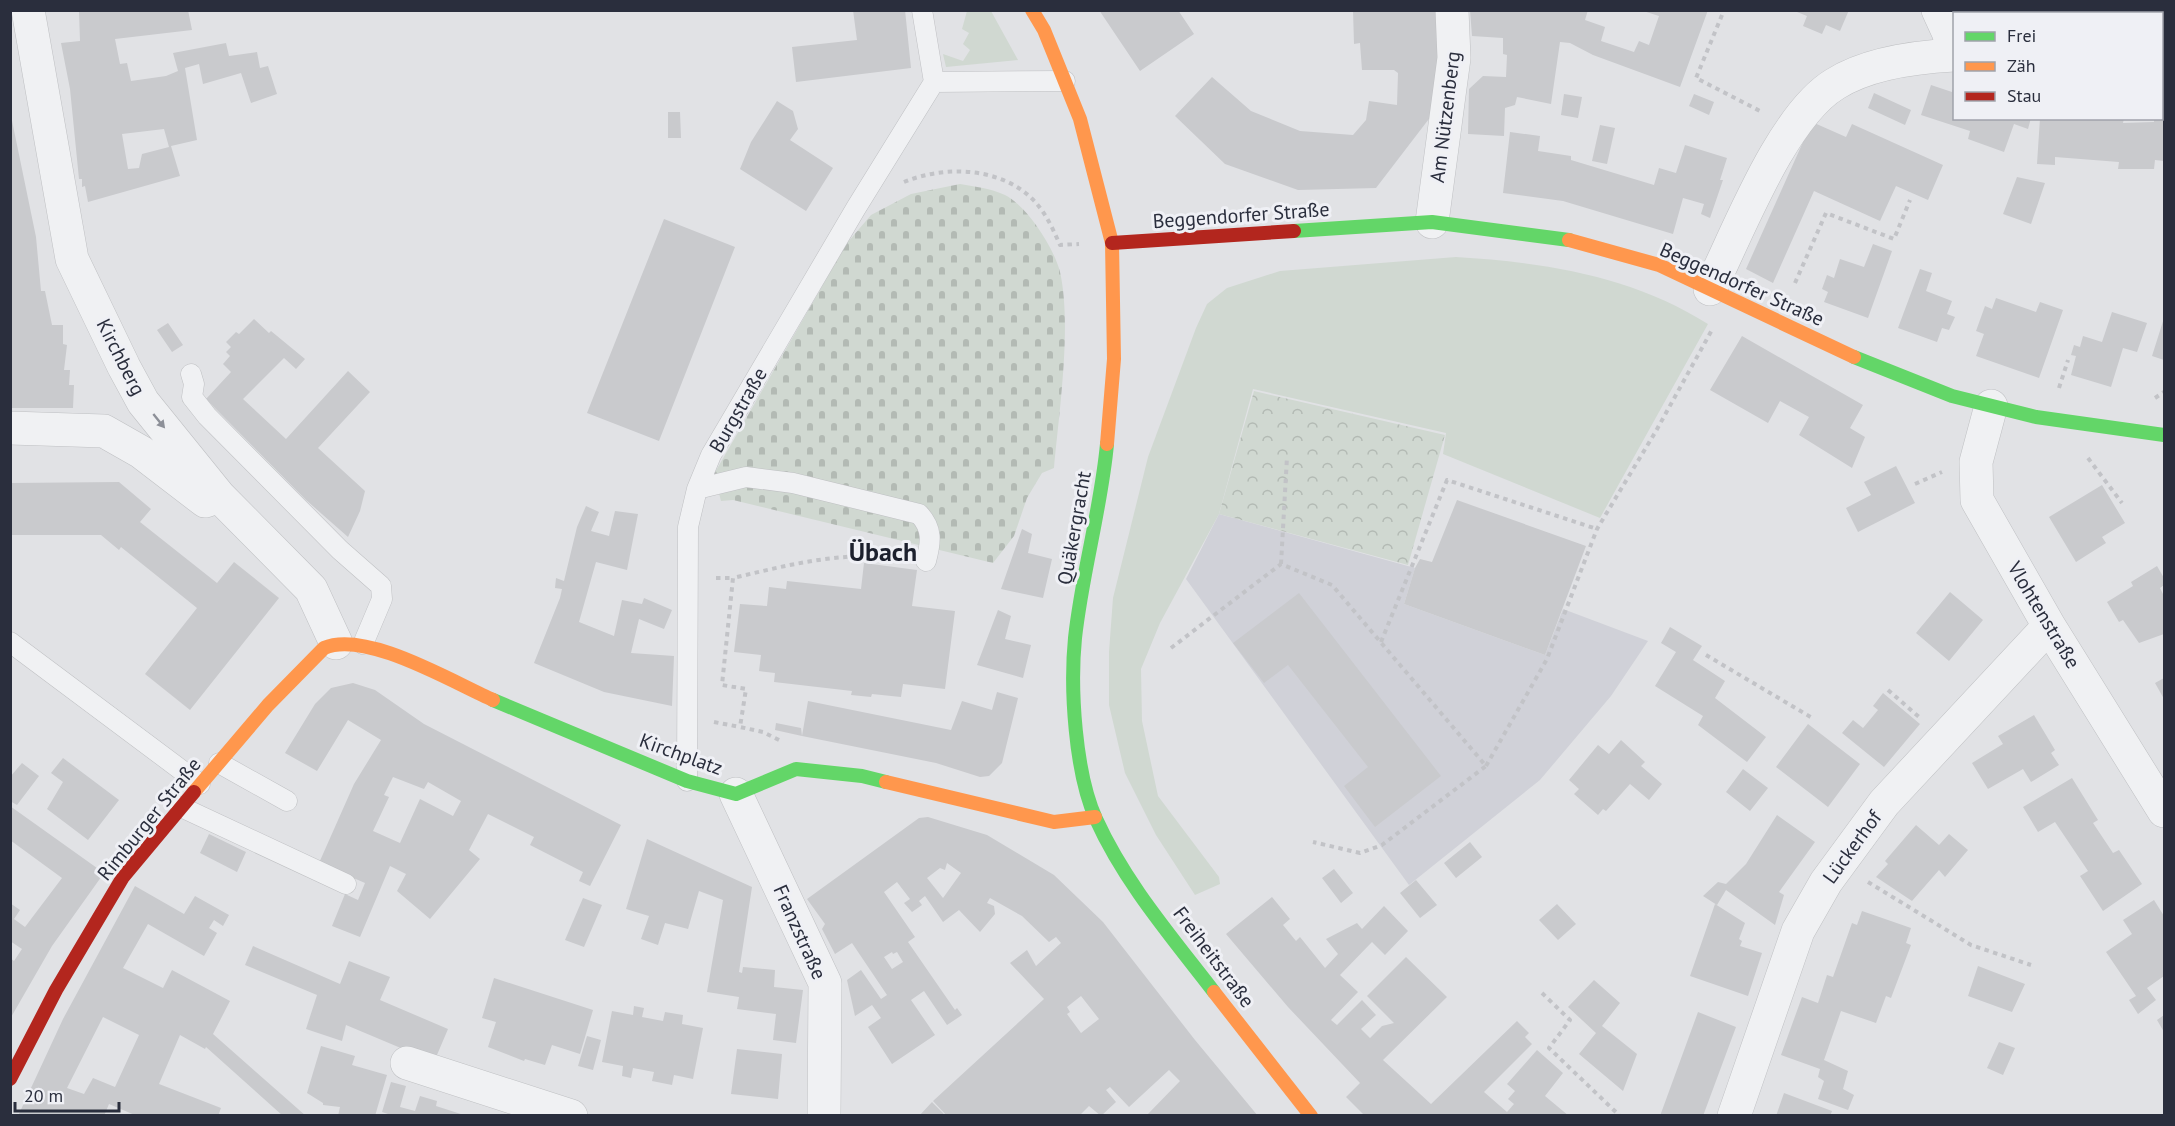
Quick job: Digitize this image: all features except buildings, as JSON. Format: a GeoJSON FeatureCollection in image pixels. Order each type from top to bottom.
{"type":"FeatureCollection","features":[{"type":"Feature","properties":{"kind":"street","name":"Kirchberg"},"geometry":{"type":"LineString","coordinates":[[28,10],[72,259],[143,402],[219,496],[311,589],[349,644]]}},
{"type":"Feature","properties":{"kind":"street"},"geometry":{"type":"LineString","coordinates":[[1032,10],[1044,30],[1080,119],[1112,243]]}},
{"type":"Feature","properties":{"kind":"street","name":"Am Nützenberg"},"geometry":{"type":"LineString","coordinates":[[1432,222],[1454,58],[1452,10]]}},
{"type":"Feature","properties":{"kind":"street"},"geometry":{"type":"LineString","coordinates":[[1710,289],[1777,150],[1804,110],[1835,84],[1873,68],[1913,59],[1953,55],[1950,34],[1938,10]]}},
{"type":"Feature","properties":{"kind":"street","name":"Beggendorfer Straße"},"geometry":{"type":"LineString","coordinates":[[1112,243],[1432,222],[1567,239],[1659,265],[1863,361],[1952,396],[2036,417],[2164,435]]}},
{"type":"Feature","properties":{"kind":"street","name":"Quäkergracht"},"geometry":{"type":"LineString","coordinates":[[1095,817],[1082,767],[1075,719],[1075,639],[1105,462],[1114,359],[1112,243]]}},
{"type":"Feature","properties":{"kind":"street","name":"Vlohtenstraße"},"geometry":{"type":"LineString","coordinates":[[1991,406],[1976,462],[1977,500],[2049,626],[2164,812]]}},
{"type":"Feature","properties":{"kind":"street"},"geometry":{"type":"LineString","coordinates":[[10,428],[104,431],[141,452],[205,501],[219,496]]}},
{"type":"Feature","properties":{"kind":"street","name":"Lückerhof"},"geometry":{"type":"LineString","coordinates":[[1734,1116],[1798,931],[1839,864],[1884,803],[2049,626]]}},
{"type":"Feature","properties":{"kind":"street","name":"Kirchplatz"},"geometry":{"type":"LineString","coordinates":[[349,644],[687,781],[736,794],[796,769],[862,776],[1054,822],[1095,817]]}},
{"type":"Feature","properties":{"kind":"street","name":"Rimburger Straße"},"geometry":{"type":"LineString","coordinates":[[10,1079],[56,990],[123,877],[268,705],[317,654],[349,644]]}},
{"type":"Feature","properties":{"kind":"street","name":"Franzstraße"},"geometry":{"type":"LineString","coordinates":[[736,794],[825,983],[824,1116]]}},
{"type":"Feature","properties":{"kind":"street","name":"Freiheitstraße"},"geometry":{"type":"LineString","coordinates":[[1095,817],[1135,890],[1311,1116]]}},
{"type":"Feature","properties":{"kind":"street"},"geometry":{"type":"LineString","coordinates":[[407,1063],[571,1116]]}},
{"type":"Feature","properties":{"kind":"lane"},"geometry":{"type":"LineString","coordinates":[[922,10],[934,82],[1065,81]]}},
{"type":"Feature","properties":{"kind":"lane","name":"Burgstraße"},"geometry":{"type":"LineString","coordinates":[[687,781],[688,526],[697,489],[717,444],[856,208],[934,82]]}},
{"type":"Feature","properties":{"kind":"lane"},"geometry":{"type":"LineString","coordinates":[[191,374],[194,384],[192,397],[207,416],[340,550],[381,586],[382,599],[349,644]]}},
{"type":"Feature","properties":{"kind":"lane"},"geometry":{"type":"LineString","coordinates":[[697,489],[746,477],[793,483],[919,514],[928,524],[931,533],[926,561]]}},
{"type":"Feature","properties":{"kind":"lane"},"geometry":{"type":"LineString","coordinates":[[10,642],[200,784]]}},
{"type":"Feature","properties":{"kind":"lane"},"geometry":{"type":"LineString","coordinates":[[219,763],[287,801]]}},
{"type":"Feature","properties":{"kind":"lane"},"geometry":{"type":"LineString","coordinates":[[181,807],[346,884]]}},
{"type":"Feature","properties":{"kind":"path"},"geometry":{"type":"LineString","coordinates":[[1722,15],[1696,78],[1745,101],[1791,130]]}},
{"type":"Feature","properties":{"kind":"path"},"geometry":{"type":"LineString","coordinates":[[898,187],[906,181],[931,175],[959,172],[990,175],[1014,184],[1042,210],[1060,245],[1112,243]]}},
{"type":"Feature","properties":{"kind":"path"},"geometry":{"type":"LineString","coordinates":[[1795,283],[1826,213],[1893,239],[1910,200]]}},
{"type":"Feature","properties":{"kind":"path"},"geometry":{"type":"LineString","coordinates":[[1313,842],[1360,853],[1382,844],[1486,766],[1547,659],[1597,529],[1656,431],[1707,338]]}},
{"type":"Feature","properties":{"kind":"path"},"geometry":{"type":"LineString","coordinates":[[2089,425],[2088,459],[2122,503]]}},
{"type":"Feature","properties":{"kind":"path"},"geometry":{"type":"LineString","coordinates":[[1171,648],[1281,564],[1287,457]]}},
{"type":"Feature","properties":{"kind":"path"},"geometry":{"type":"LineString","coordinates":[[1381,642],[1447,480],[1597,529]]}},
{"type":"Feature","properties":{"kind":"path"},"geometry":{"type":"LineString","coordinates":[[718,578],[733,578],[808,560],[874,555],[926,561]]}},
{"type":"Feature","properties":{"kind":"path"},"geometry":{"type":"LineString","coordinates":[[1281,564],[1332,585],[1486,766]]}},
{"type":"Feature","properties":{"kind":"path"},"geometry":{"type":"LineString","coordinates":[[733,578],[722,685],[746,689],[740,727]]}},
{"type":"Feature","properties":{"kind":"path"},"geometry":{"type":"LineString","coordinates":[[1706,655],[1814,719]]}},
{"type":"Feature","properties":{"kind":"path"},"geometry":{"type":"LineString","coordinates":[[1888,690],[1944,738]]}},
{"type":"Feature","properties":{"kind":"path"},"geometry":{"type":"LineString","coordinates":[[722,724],[764,732]]}},
{"type":"Feature","properties":{"kind":"path"},"geometry":{"type":"LineString","coordinates":[[1839,864],[1971,945],[2031,965]]}},
{"type":"Feature","properties":{"kind":"path"},"geometry":{"type":"LineString","coordinates":[[1542,993],[1570,1020],[1549,1048],[1620,1116]]}},
{"type":"Feature","properties":{"kind":"shaded area"},"geometry":{"type":"Polygon","coordinates":[[[1219,514],[1415,568],[1404,604],[1545,655],[1563,609],[1648,641],[1611,696],[1540,780],[1409,885],[1186,579],[1219,514]]]}},
{"type":"Feature","properties":{"kind":"green space"},"geometry":{"type":"Polygon","coordinates":[[[967,11],[991,11],[1018,60],[946,67],[943,54],[963,61],[970,50],[963,44],[969,33],[962,29],[967,11]]]}},
{"type":"Feature","properties":{"kind":"green space"},"geometry":{"type":"Polygon","coordinates":[[[960,184],[983,188],[1013,200],[1022,208],[1046,240],[1060,272],[1065,317],[1065,343],[1054,468],[1042,473],[1027,498],[1014,536],[993,563],[733,500],[721,501],[714,474],[847,243],[871,215],[911,194],[960,184]]]}},
{"type":"Feature","properties":{"kind":"green space"},"geometry":{"type":"Polygon","coordinates":[[[1456,257],[1522,263],[1586,274],[1649,294],[1708,324],[1600,518],[1443,454],[1446,433],[1253,389],[1219,514],[1160,623],[1141,669],[1142,721],[1158,796],[1219,877],[1220,884],[1195,895],[1156,835],[1125,773],[1109,705],[1109,652],[1113,598],[1148,457],[1196,328],[1207,304],[1227,288],[1280,271],[1456,257]]]}},
{"type":"Feature","properties":{"kind":"green space"},"geometry":{"type":"Polygon","coordinates":[[[1254,391],[1445,435],[1408,565],[1219,514],[1254,391]]]}},
{"type":"Feature","properties":{"kind":"traffic: fast"},"geometry":{"type":"LineString","coordinates":[[1294,231],[1432,222],[1569,240]]}},
{"type":"Feature","properties":{"kind":"traffic: fast"},"geometry":{"type":"LineString","coordinates":[[1854,357],[1952,396],[2036,417],[2164,435]]}},
{"type":"Feature","properties":{"kind":"traffic: fast"},"geometry":{"type":"LineString","coordinates":[[1107,444],[1075,638],[1074,705],[1083,778],[1096,819],[1121,865],[1150,908],[1214,992]]}},
{"type":"Feature","properties":{"kind":"traffic: fast"},"geometry":{"type":"LineString","coordinates":[[493,700],[687,781],[736,794],[796,769],[862,776],[886,782]]}},
{"type":"Feature","properties":{"kind":"traffic: slow"},"geometry":{"type":"LineString","coordinates":[[1032,10],[1044,30],[1080,119],[1112,243],[1114,359],[1107,444]]}},
{"type":"Feature","properties":{"kind":"traffic: slow"},"geometry":{"type":"LineString","coordinates":[[1569,240],[1659,265],[1854,357]]}},
{"type":"Feature","properties":{"kind":"traffic: slow"},"geometry":{"type":"LineString","coordinates":[[194,792],[268,705],[324,648],[342,644],[385,652],[409,660],[493,700]]}},
{"type":"Feature","properties":{"kind":"traffic: slow"},"geometry":{"type":"LineString","coordinates":[[886,782],[1054,822],[1095,817]]}},
{"type":"Feature","properties":{"kind":"traffic: slow"},"geometry":{"type":"LineString","coordinates":[[1214,992],[1311,1116]]}},
{"type":"Feature","properties":{"kind":"traffic: jam"},"geometry":{"type":"LineString","coordinates":[[1112,243],[1294,231]]}},
{"type":"Feature","properties":{"kind":"traffic: jam"},"geometry":{"type":"LineString","coordinates":[[10,1079],[56,990],[123,877],[194,792]]}},
{"type":"Feature","properties":{"kind":"district","name":"Übach"},"geometry":{"type":"Point","coordinates":[883,551]}}]}
